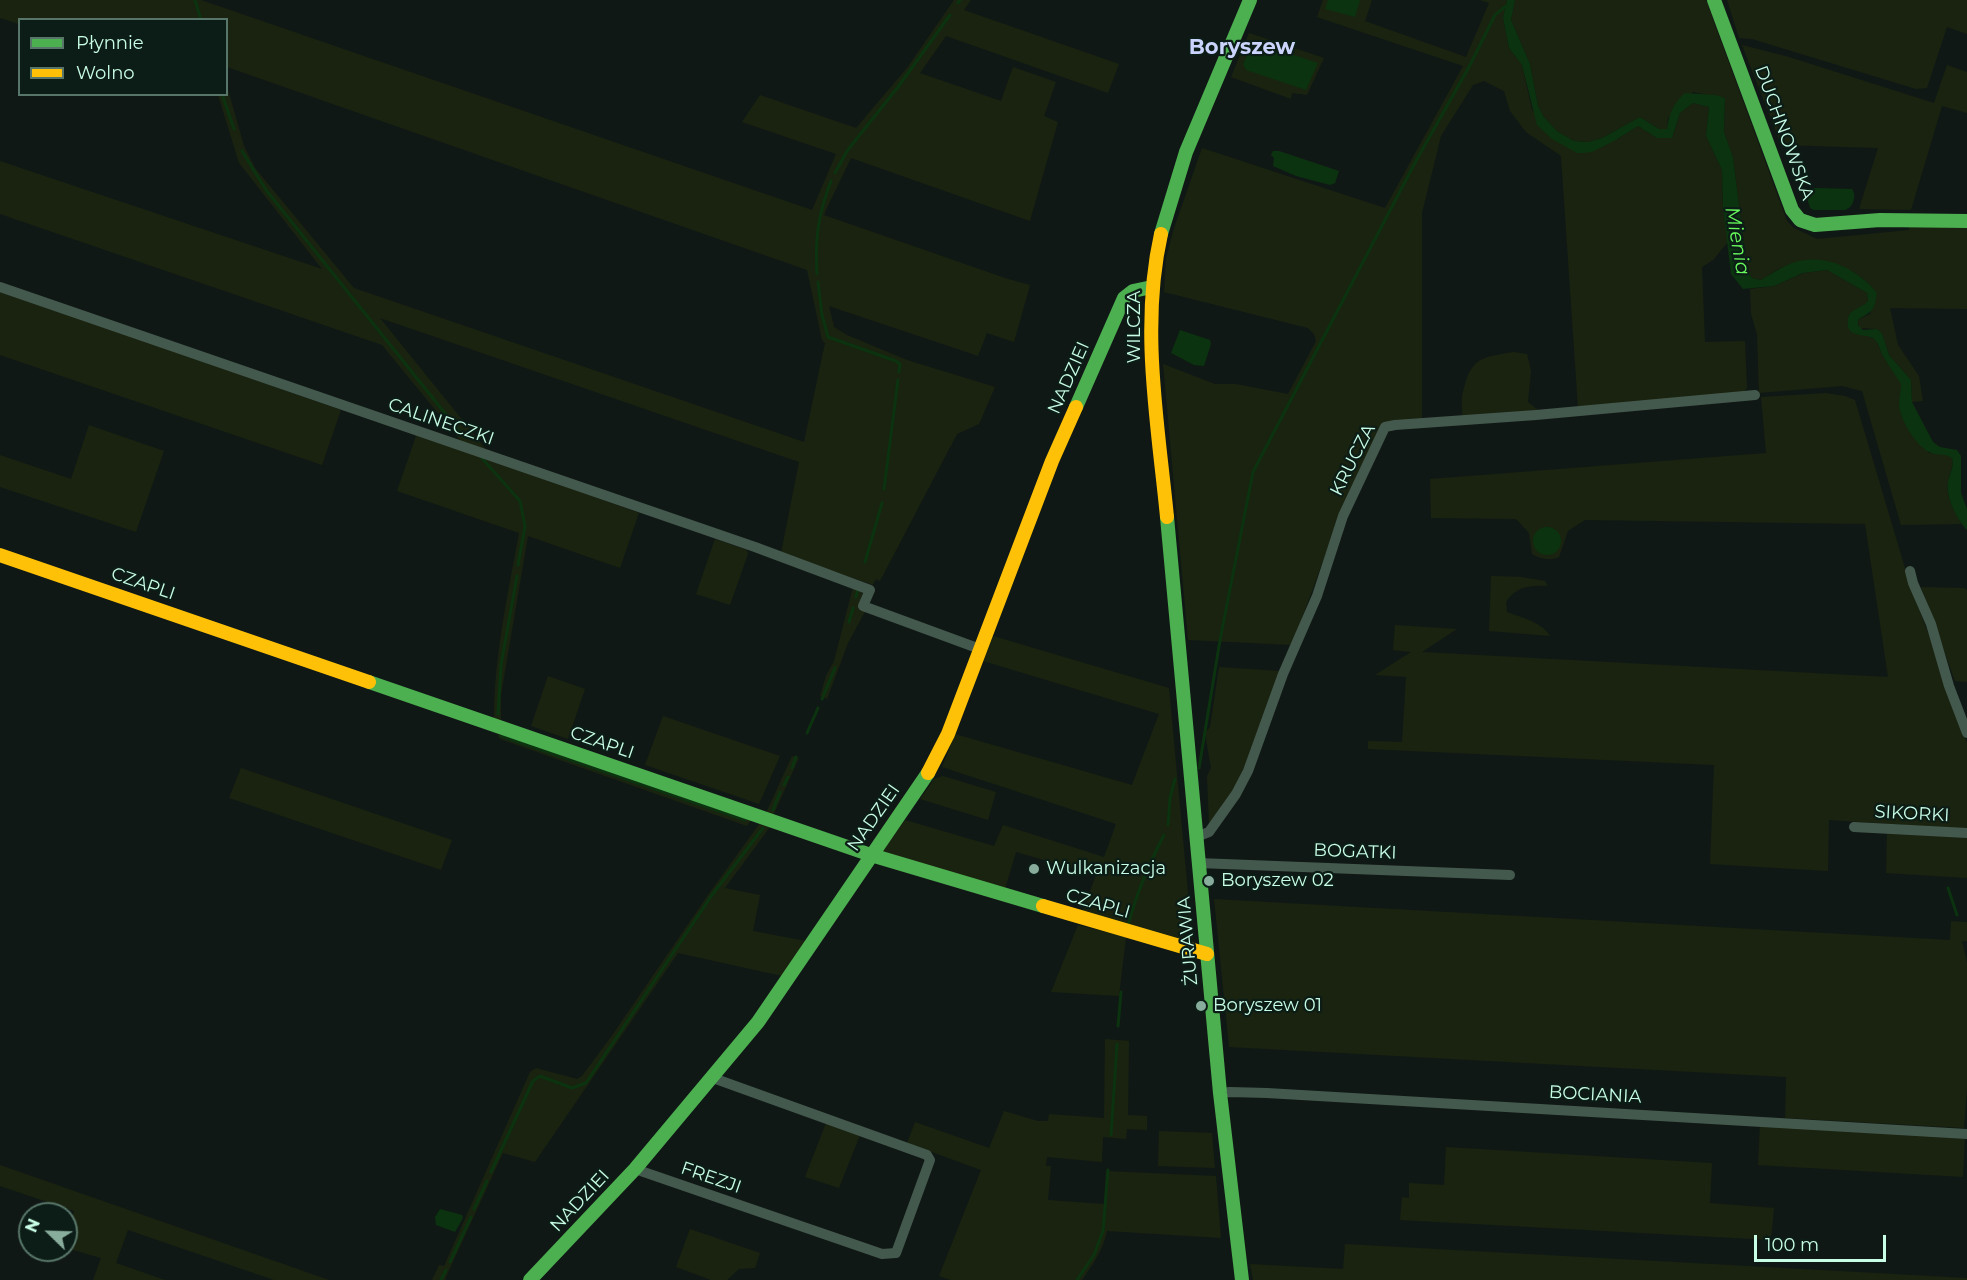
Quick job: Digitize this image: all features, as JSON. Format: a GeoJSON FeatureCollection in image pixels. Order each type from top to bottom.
{"type":"FeatureCollection","features":[{"type":"Feature","properties":{"kind":"street","name":"WILCZA"},"geometry":{"type":"LineString","coordinates":[[1180,670],[1151,346],[1152,287],[1159,244],[1178,177],[1250,0]]}},
{"type":"Feature","properties":{"kind":"street","name":"DUCHNOWSKA"},"geometry":{"type":"LineString","coordinates":[[1714,0],[1792,210],[1799,220],[1810,225],[1880,220],[1967,221]]}},
{"type":"Feature","properties":{"kind":"street","name":"CALINECZKI"},"geometry":{"type":"LineString","coordinates":[[0,287],[755,547],[870,590],[863,606],[980,649]]}},
{"type":"Feature","properties":{"kind":"street","name":"NADZIEI"},"geometry":{"type":"LineString","coordinates":[[530,1280],[635,1169],[758,1022],[930,768],[948,734],[1052,461],[1123,301],[1133,290],[1152,287]]}},
{"type":"Feature","properties":{"kind":"street","name":"KRUCZA"},"geometry":{"type":"LineString","coordinates":[[1196,837],[1204,836],[1209,832],[1236,794],[1248,771],[1283,674],[1317,596],[1343,516],[1385,428],[1395,424],[1536,415],[1755,395]]}},
{"type":"Feature","properties":{"kind":"street","name":"CZAPLI"},"geometry":{"type":"LineString","coordinates":[[0,555],[871,855],[1202,952]]}},
{"type":"Feature","properties":{"kind":"street"},"geometry":{"type":"LineString","coordinates":[[1910,571],[1931,624],[1949,686],[1967,733]]}},
{"type":"Feature","properties":{"kind":"street","name":"ŻURAWIA"},"geometry":{"type":"LineString","coordinates":[[1180,670],[1196,837],[1202,952],[1242,1280]]}},
{"type":"Feature","properties":{"kind":"street","name":"SIKORKI"},"geometry":{"type":"LineString","coordinates":[[1854,827],[1967,833]]}},
{"type":"Feature","properties":{"kind":"street","name":"BOGATKI"},"geometry":{"type":"LineString","coordinates":[[1198,863],[1510,875]]}},
{"type":"Feature","properties":{"kind":"street","name":"FREZJI"},"geometry":{"type":"LineString","coordinates":[[635,1169],[882,1254],[896,1253],[930,1160],[929,1157],[920,1151],[713,1078]]}},
{"type":"Feature","properties":{"kind":"street","name":"BOCIANIA"},"geometry":{"type":"LineString","coordinates":[[1220,1093],[1267,1093],[1967,1134]]}},
{"type":"Feature","properties":{"kind":"shaded area"},"geometry":{"type":"Polygon","coordinates":[[[0,0],[201,0],[812,210],[836,154],[742,122],[760,95],[856,128],[907,68],[954,0],[971,0],[964,10],[1119,64],[1108,93],[946,36],[920,73],[1001,101],[1013,67],[1056,82],[1044,116],[1058,122],[1030,221],[851,158],[826,210],[824,215],[1030,285],[1014,342],[987,333],[978,356],[829,306],[834,327],[847,335],[907,360],[995,387],[979,424],[957,434],[880,581],[876,579],[873,585],[781,553],[799,462],[380,318],[489,453],[464,445],[382,345],[0,214],[0,161],[322,269],[239,163],[218,96],[228,96],[228,90],[244,146],[255,168],[354,288],[804,442],[825,343],[822,340],[807,270],[228,67],[228,18],[18,18],[18,24],[0,18],[0,0]]]}},
{"type":"Feature","properties":{"kind":"shaded area"},"geometry":{"type":"Polygon","coordinates":[[[1323,0],[1372,0],[1365,21],[1466,57],[1489,3],[1480,0],[1507,0],[1503,18],[1509,48],[1522,65],[1532,110],[1577,153],[1616,140],[1638,126],[1657,138],[1672,138],[1680,113],[1693,103],[1709,107],[1706,136],[1722,170],[1723,208],[1728,242],[1713,260],[1702,267],[1705,342],[1745,341],[1747,388],[1742,394],[1578,408],[1561,156],[1526,132],[1510,111],[1504,91],[1484,81],[1473,85],[1441,136],[1422,213],[1422,420],[1383,423],[1336,526],[1292,645],[1188,640],[1163,364],[1215,384],[1236,384],[1288,394],[1316,341],[1314,334],[1308,328],[1164,292],[1166,258],[1202,148],[1385,208],[1463,66],[1317,17],[1323,0]]]}},
{"type":"Feature","properties":{"kind":"shaded area"},"geometry":{"type":"Polygon","coordinates":[[[1515,0],[1706,0],[1787,221],[1794,228],[1817,239],[1909,230],[1909,225],[1967,226],[1967,309],[1890,308],[1898,345],[1919,376],[1923,401],[1912,402],[1911,380],[1889,355],[1882,333],[1877,329],[1859,328],[1858,320],[1870,314],[1877,293],[1862,278],[1844,267],[1814,261],[1785,266],[1761,280],[1752,278],[1747,270],[1733,157],[1724,132],[1725,98],[1693,92],[1668,118],[1667,129],[1659,129],[1640,117],[1602,138],[1588,142],[1574,141],[1557,131],[1544,117],[1538,106],[1530,64],[1511,20],[1515,0]]]}},
{"type":"Feature","properties":{"kind":"shaded area"},"geometry":{"type":"Polygon","coordinates":[[[1727,0],[1967,0],[1967,34],[1947,27],[1927,88],[1916,89],[1752,39],[1739,38],[1727,0]]]}},
{"type":"Feature","properties":{"kind":"shaded area"},"geometry":{"type":"Polygon","coordinates":[[[1249,33],[1324,58],[1307,95],[1292,93],[1291,99],[1231,77],[1249,33]]]}},
{"type":"Feature","properties":{"kind":"shaded area"},"geometry":{"type":"Polygon","coordinates":[[[1742,45],[1789,57],[1934,103],[1947,65],[1967,72],[1967,113],[1942,106],[1911,210],[1859,209],[1878,148],[1781,145],[1742,45]]]}},
{"type":"Feature","properties":{"kind":"shaded area"},"geometry":{"type":"Polygon","coordinates":[[[1827,270],[1867,293],[1868,301],[1848,318],[1876,340],[1883,356],[1902,384],[1899,404],[1929,453],[1946,454],[1952,458],[1947,487],[1961,524],[1901,525],[1862,391],[1842,386],[1759,393],[1757,334],[1751,314],[1750,289],[1774,286],[1804,273],[1827,270]]]}},
{"type":"Feature","properties":{"kind":"shaded area"},"geometry":{"type":"Polygon","coordinates":[[[0,290],[341,410],[322,465],[0,355],[0,290]]]}},
{"type":"Feature","properties":{"kind":"shaded area"},"geometry":{"type":"Polygon","coordinates":[[[1514,352],[1527,354],[1531,371],[1528,402],[1538,410],[1462,418],[1463,393],[1472,367],[1483,359],[1514,352]]]}},
{"type":"Feature","properties":{"kind":"shaded area"},"geometry":{"type":"Polygon","coordinates":[[[1826,393],[1855,400],[1910,585],[1967,743],[1967,829],[1829,820],[1828,871],[1710,864],[1714,765],[1368,749],[1368,741],[1402,742],[1406,677],[1375,675],[1411,652],[1393,650],[1395,625],[1457,629],[1422,652],[1888,677],[1865,524],[1585,520],[1568,531],[1559,557],[1549,559],[1532,554],[1529,533],[1516,519],[1431,518],[1430,479],[1766,453],[1761,397],[1826,393]]]}},
{"type":"Feature","properties":{"kind":"shaded area"},"geometry":{"type":"Polygon","coordinates":[[[89,425],[164,451],[136,532],[0,487],[0,455],[71,479],[89,425]]]}},
{"type":"Feature","properties":{"kind":"shaded area"},"geometry":{"type":"Polygon","coordinates":[[[417,433],[639,513],[620,568],[528,536],[501,695],[501,720],[494,719],[496,672],[519,533],[397,491],[417,433]]]}},
{"type":"Feature","properties":{"kind":"shaded area"},"geometry":{"type":"Polygon","coordinates":[[[715,539],[747,550],[748,554],[730,605],[696,594],[715,539]]]}},
{"type":"Feature","properties":{"kind":"shaded area"},"geometry":{"type":"Polygon","coordinates":[[[1491,576],[1545,581],[1548,586],[1524,588],[1514,593],[1506,602],[1507,612],[1543,627],[1550,636],[1489,631],[1491,576]]]}},
{"type":"Feature","properties":{"kind":"shaded area"},"geometry":{"type":"Polygon","coordinates":[[[853,587],[863,593],[858,607],[866,610],[848,643],[827,699],[820,696],[826,676],[834,661],[853,587]]]}},
{"type":"Feature","properties":{"kind":"shaded area"},"geometry":{"type":"Polygon","coordinates":[[[1921,587],[1964,588],[1967,590],[1967,682],[1955,681],[1921,587]]]}},
{"type":"Feature","properties":{"kind":"shaded area"},"geometry":{"type":"Polygon","coordinates":[[[993,636],[1169,688],[1193,946],[1082,913],[1096,875],[1016,852],[1005,889],[882,852],[905,820],[994,846],[1003,825],[1104,857],[1116,824],[942,767],[955,734],[1132,785],[1159,714],[983,661],[993,636]]]}},
{"type":"Feature","properties":{"kind":"shaded area"},"geometry":{"type":"Polygon","coordinates":[[[1219,667],[1280,671],[1259,737],[1232,794],[1209,825],[1207,776],[1211,768],[1205,733],[1210,727],[1219,667]]]}},
{"type":"Feature","properties":{"kind":"shaded area"},"geometry":{"type":"Polygon","coordinates":[[[548,676],[585,689],[568,739],[531,726],[548,676]]]}},
{"type":"Feature","properties":{"kind":"shaded area"},"geometry":{"type":"Polygon","coordinates":[[[663,716],[780,756],[759,804],[645,765],[663,716]]]}},
{"type":"Feature","properties":{"kind":"shaded area"},"geometry":{"type":"Polygon","coordinates":[[[497,734],[751,820],[747,826],[500,739],[497,734]]]}},
{"type":"Feature","properties":{"kind":"shaded area"},"geometry":{"type":"Polygon","coordinates":[[[792,756],[799,758],[773,816],[766,813],[792,756]]]}},
{"type":"Feature","properties":{"kind":"shaded area"},"geometry":{"type":"Polygon","coordinates":[[[241,768],[452,840],[441,870],[229,798],[241,768]]]}},
{"type":"Feature","properties":{"kind":"shaded area"},"geometry":{"type":"Polygon","coordinates":[[[943,776],[996,792],[988,820],[920,799],[934,779],[943,776]]]}},
{"type":"Feature","properties":{"kind":"shaded area"},"geometry":{"type":"Polygon","coordinates":[[[760,823],[770,827],[725,888],[760,895],[753,931],[806,941],[782,976],[678,953],[535,1162],[503,1153],[446,1280],[432,1280],[439,1265],[444,1266],[530,1072],[536,1068],[577,1079],[582,1076],[760,823]]]}},
{"type":"Feature","properties":{"kind":"shaded area"},"geometry":{"type":"Polygon","coordinates":[[[1887,832],[1967,836],[1967,878],[1886,873],[1887,832]]]}},
{"type":"Feature","properties":{"kind":"shaded area"},"geometry":{"type":"Polygon","coordinates":[[[1214,899],[1950,940],[1951,921],[1967,922],[1967,941],[1962,941],[1967,962],[1967,1088],[1964,1128],[1785,1118],[1786,1077],[1229,1047],[1214,899]]]}},
{"type":"Feature","properties":{"kind":"shaded area"},"geometry":{"type":"Polygon","coordinates":[[[1078,925],[1126,937],[1119,996],[1051,992],[1078,925]]]}},
{"type":"Feature","properties":{"kind":"shaded area"},"geometry":{"type":"Polygon","coordinates":[[[1105,1039],[1129,1041],[1128,1115],[1147,1116],[1147,1130],[1127,1129],[1126,1139],[1103,1137],[1102,1162],[1047,1157],[1046,1166],[1051,1166],[1048,1200],[1104,1204],[1106,1171],[1216,1176],[1221,1238],[1107,1231],[1100,1251],[1082,1280],[951,1280],[939,1276],[981,1170],[907,1143],[915,1122],[989,1148],[1004,1111],[1038,1121],[1048,1121],[1049,1114],[1104,1118],[1105,1039]]]}},
{"type":"Feature","properties":{"kind":"shaded area"},"geometry":{"type":"Polygon","coordinates":[[[826,1123],[860,1135],[839,1188],[805,1177],[826,1123]]]}},
{"type":"Feature","properties":{"kind":"shaded area"},"geometry":{"type":"Polygon","coordinates":[[[1760,1125],[1965,1136],[1963,1177],[1758,1165],[1760,1125]]]}},
{"type":"Feature","properties":{"kind":"shaded area"},"geometry":{"type":"Polygon","coordinates":[[[1159,1131],[1212,1133],[1215,1168],[1158,1166],[1159,1131]]]}},
{"type":"Feature","properties":{"kind":"shaded area"},"geometry":{"type":"Polygon","coordinates":[[[1446,1147],[1712,1163],[1710,1203],[1774,1208],[1771,1240],[1400,1220],[1402,1197],[1409,1198],[1409,1183],[1444,1185],[1446,1147]]]}},
{"type":"Feature","properties":{"kind":"shaded area"},"geometry":{"type":"Polygon","coordinates":[[[0,1165],[329,1280],[274,1280],[128,1230],[116,1263],[165,1280],[93,1280],[101,1258],[78,1251],[78,1202],[47,1202],[0,1186],[0,1165]]]}},
{"type":"Feature","properties":{"kind":"shaded area"},"geometry":{"type":"Polygon","coordinates":[[[690,1229],[760,1253],[755,1268],[739,1269],[727,1280],[711,1280],[676,1267],[690,1229]]]}},
{"type":"Feature","properties":{"kind":"shaded area"},"geometry":{"type":"Polygon","coordinates":[[[1345,1244],[1967,1278],[1967,1280],[1253,1280],[1250,1264],[1343,1269],[1345,1244]]]}},
{"type":"Feature","properties":{"kind":"water"},"geometry":{"type":"Polygon","coordinates":[[[1328,0],[1360,0],[1355,17],[1325,9],[1328,0]]]}},
{"type":"Feature","properties":{"kind":"water","name":"Mienia"},"geometry":{"type":"Polygon","coordinates":[[[1507,0],[1515,0],[1511,20],[1530,64],[1538,106],[1544,117],[1557,131],[1574,141],[1588,142],[1602,138],[1640,117],[1659,129],[1667,129],[1673,109],[1685,93],[1716,95],[1725,98],[1724,132],[1733,157],[1747,270],[1752,278],[1761,280],[1798,261],[1823,260],[1847,268],[1868,283],[1877,293],[1874,307],[1858,320],[1858,325],[1863,330],[1877,329],[1882,333],[1889,355],[1911,380],[1912,402],[1933,442],[1940,447],[1957,450],[1961,456],[1961,493],[1967,509],[1967,530],[1959,520],[1948,494],[1952,458],[1929,452],[1914,438],[1900,410],[1901,384],[1877,343],[1870,337],[1853,333],[1848,326],[1849,316],[1853,311],[1868,301],[1867,293],[1827,270],[1803,273],[1774,286],[1743,289],[1731,274],[1723,208],[1722,170],[1706,136],[1709,107],[1693,103],[1680,113],[1672,138],[1657,138],[1638,126],[1592,152],[1577,153],[1552,139],[1537,125],[1522,65],[1509,48],[1503,18],[1507,0]]]}},
{"type":"Feature","properties":{"kind":"water"},"geometry":{"type":"Polygon","coordinates":[[[1252,44],[1270,47],[1318,63],[1306,90],[1246,70],[1243,64],[1252,44]]]}},
{"type":"Feature","properties":{"kind":"water"},"geometry":{"type":"Polygon","coordinates":[[[1273,151],[1339,171],[1335,183],[1330,185],[1296,176],[1273,166],[1274,158],[1271,155],[1273,151]]]}},
{"type":"Feature","properties":{"kind":"water"},"geometry":{"type":"Polygon","coordinates":[[[1809,189],[1852,189],[1853,201],[1845,210],[1814,210],[1810,208],[1806,195],[1809,189]]]}},
{"type":"Feature","properties":{"kind":"water"},"geometry":{"type":"Polygon","coordinates":[[[1180,330],[1210,340],[1211,344],[1204,366],[1194,365],[1171,353],[1180,330]]]}},
{"type":"Feature","properties":{"kind":"water"},"geometry":{"type":"Polygon","coordinates":[[[1547,527],[1557,531],[1561,541],[1557,551],[1547,555],[1537,551],[1533,541],[1537,531],[1547,527]]]}},
{"type":"Feature","properties":{"kind":"water"},"geometry":{"type":"Polygon","coordinates":[[[440,1209],[462,1215],[463,1218],[455,1232],[436,1225],[435,1217],[440,1209]]]}},
{"type":"Feature","properties":{"kind":"waterway"},"geometry":{"type":"LineString","coordinates":[[195,0],[200,18]]}},
{"type":"Feature","properties":{"kind":"waterway"},"geometry":{"type":"LineString","coordinates":[[1199,768],[1220,640],[1253,472],[1495,15],[1506,6]]}},
{"type":"Feature","properties":{"kind":"waterway"},"geometry":{"type":"LineString","coordinates":[[835,173],[847,151],[898,87],[950,15]]}},
{"type":"Feature","properties":{"kind":"waterway"},"geometry":{"type":"LineString","coordinates":[[223,96],[234,129]]}},
{"type":"Feature","properties":{"kind":"waterway"},"geometry":{"type":"LineString","coordinates":[[242,151],[266,190],[464,437]]}},
{"type":"Feature","properties":{"kind":"waterway"},"geometry":{"type":"LineString","coordinates":[[817,274],[818,227],[831,181]]}},
{"type":"Feature","properties":{"kind":"waterway"},"geometry":{"type":"LineString","coordinates":[[818,282],[822,315],[828,337],[896,361],[900,364],[899,372]]}},
{"type":"Feature","properties":{"kind":"waterway"},"geometry":{"type":"LineString","coordinates":[[884,489],[898,380]]}},
{"type":"Feature","properties":{"kind":"waterway"},"geometry":{"type":"LineString","coordinates":[[481,457],[520,501],[525,526],[518,565]]}},
{"type":"Feature","properties":{"kind":"waterway"},"geometry":{"type":"LineString","coordinates":[[865,562],[882,503]]}},
{"type":"Feature","properties":{"kind":"waterway"},"geometry":{"type":"LineString","coordinates":[[498,714],[501,665],[517,576]]}},
{"type":"Feature","properties":{"kind":"waterway"},"geometry":{"type":"LineString","coordinates":[[856,597],[858,589]]}},
{"type":"Feature","properties":{"kind":"waterway"},"geometry":{"type":"LineString","coordinates":[[849,622],[853,608]]}},
{"type":"Feature","properties":{"kind":"waterway"},"geometry":{"type":"LineString","coordinates":[[822,699],[835,668]]}},
{"type":"Feature","properties":{"kind":"waterway"},"geometry":{"type":"LineString","coordinates":[[807,733],[818,708]]}},
{"type":"Feature","properties":{"kind":"waterway"},"geometry":{"type":"LineString","coordinates":[[501,736],[745,820]]}},
{"type":"Feature","properties":{"kind":"waterway"},"geometry":{"type":"LineString","coordinates":[[792,768],[796,757]]}},
{"type":"Feature","properties":{"kind":"waterway"},"geometry":{"type":"LineString","coordinates":[[784,785],[788,777]]}},
{"type":"Feature","properties":{"kind":"waterway"},"geometry":{"type":"LineString","coordinates":[[1168,825],[1170,798],[1175,779]]}},
{"type":"Feature","properties":{"kind":"waterway"},"geometry":{"type":"LineString","coordinates":[[773,810],[780,792]]}},
{"type":"Feature","properties":{"kind":"waterway"},"geometry":{"type":"LineString","coordinates":[[491,1172],[533,1081],[540,1076],[572,1088],[586,1083],[712,895],[763,828]]}},
{"type":"Feature","properties":{"kind":"waterway"},"geometry":{"type":"LineString","coordinates":[[1128,926],[1143,879],[1164,835]]}},
{"type":"Feature","properties":{"kind":"waterway"},"geometry":{"type":"LineString","coordinates":[[1948,888],[1957,915]]}},
{"type":"Feature","properties":{"kind":"waterway"},"geometry":{"type":"LineString","coordinates":[[1118,1026],[1121,992]]}},
{"type":"Feature","properties":{"kind":"waterway"},"geometry":{"type":"LineString","coordinates":[[1111,1135],[1117,1044]]}},
{"type":"Feature","properties":{"kind":"waterway"},"geometry":{"type":"LineString","coordinates":[[1077,1280],[1094,1255],[1103,1231],[1108,1170]]}},
{"type":"Feature","properties":{"kind":"waterway"},"geometry":{"type":"LineString","coordinates":[[474,1209],[487,1181]]}},
{"type":"Feature","properties":{"kind":"waterway"},"geometry":{"type":"LineString","coordinates":[[450,1262],[471,1217]]}},
{"type":"Feature","properties":{"kind":"waterway"},"geometry":{"type":"LineString","coordinates":[[441,1280],[446,1270]]}},
{"type":"Feature","properties":{"kind":"traffic: fast"},"geometry":{"type":"LineString","coordinates":[[1161,234],[1186,152],[1250,0]]}},
{"type":"Feature","properties":{"kind":"traffic: fast"},"geometry":{"type":"LineString","coordinates":[[1714,0],[1792,210],[1800,220],[1815,225],[1880,220],[1967,221]]}},
{"type":"Feature","properties":{"kind":"traffic: fast"},"geometry":{"type":"LineString","coordinates":[[1076,407],[1124,298],[1133,291],[1152,287]]}},
{"type":"Feature","properties":{"kind":"traffic: fast"},"geometry":{"type":"LineString","coordinates":[[1167,517],[1220,1093],[1242,1280]]}},
{"type":"Feature","properties":{"kind":"traffic: fast"},"geometry":{"type":"LineString","coordinates":[[369,682],[871,855],[1043,906]]}},
{"type":"Feature","properties":{"kind":"traffic: fast"},"geometry":{"type":"LineString","coordinates":[[530,1280],[635,1169],[758,1022],[928,773]]}},
{"type":"Feature","properties":{"kind":"traffic: slow"},"geometry":{"type":"LineString","coordinates":[[1161,234],[1155,269],[1151,340],[1167,517]]}},
{"type":"Feature","properties":{"kind":"traffic: slow"},"geometry":{"type":"LineString","coordinates":[[928,773],[948,734],[1052,461],[1076,407]]}},
{"type":"Feature","properties":{"kind":"traffic: slow"},"geometry":{"type":"LineString","coordinates":[[0,555],[369,682]]}},
{"type":"Feature","properties":{"kind":"traffic: slow"},"geometry":{"type":"LineString","coordinates":[[1043,906],[1207,954]]}},
{"type":"Feature","properties":{"kind":"place","name":"Wulkanizacja"},"geometry":{"type":"Point","coordinates":[1034,869]}},
{"type":"Feature","properties":{"kind":"place","name":"Boryszew 02"},"geometry":{"type":"Point","coordinates":[1209,881]}},
{"type":"Feature","properties":{"kind":"place","name":"Boryszew 01"},"geometry":{"type":"Point","coordinates":[1201,1006]}},
{"type":"Feature","properties":{"kind":"district","name":"Boryszew"},"geometry":{"type":"Point","coordinates":[1242,48]}}]}
